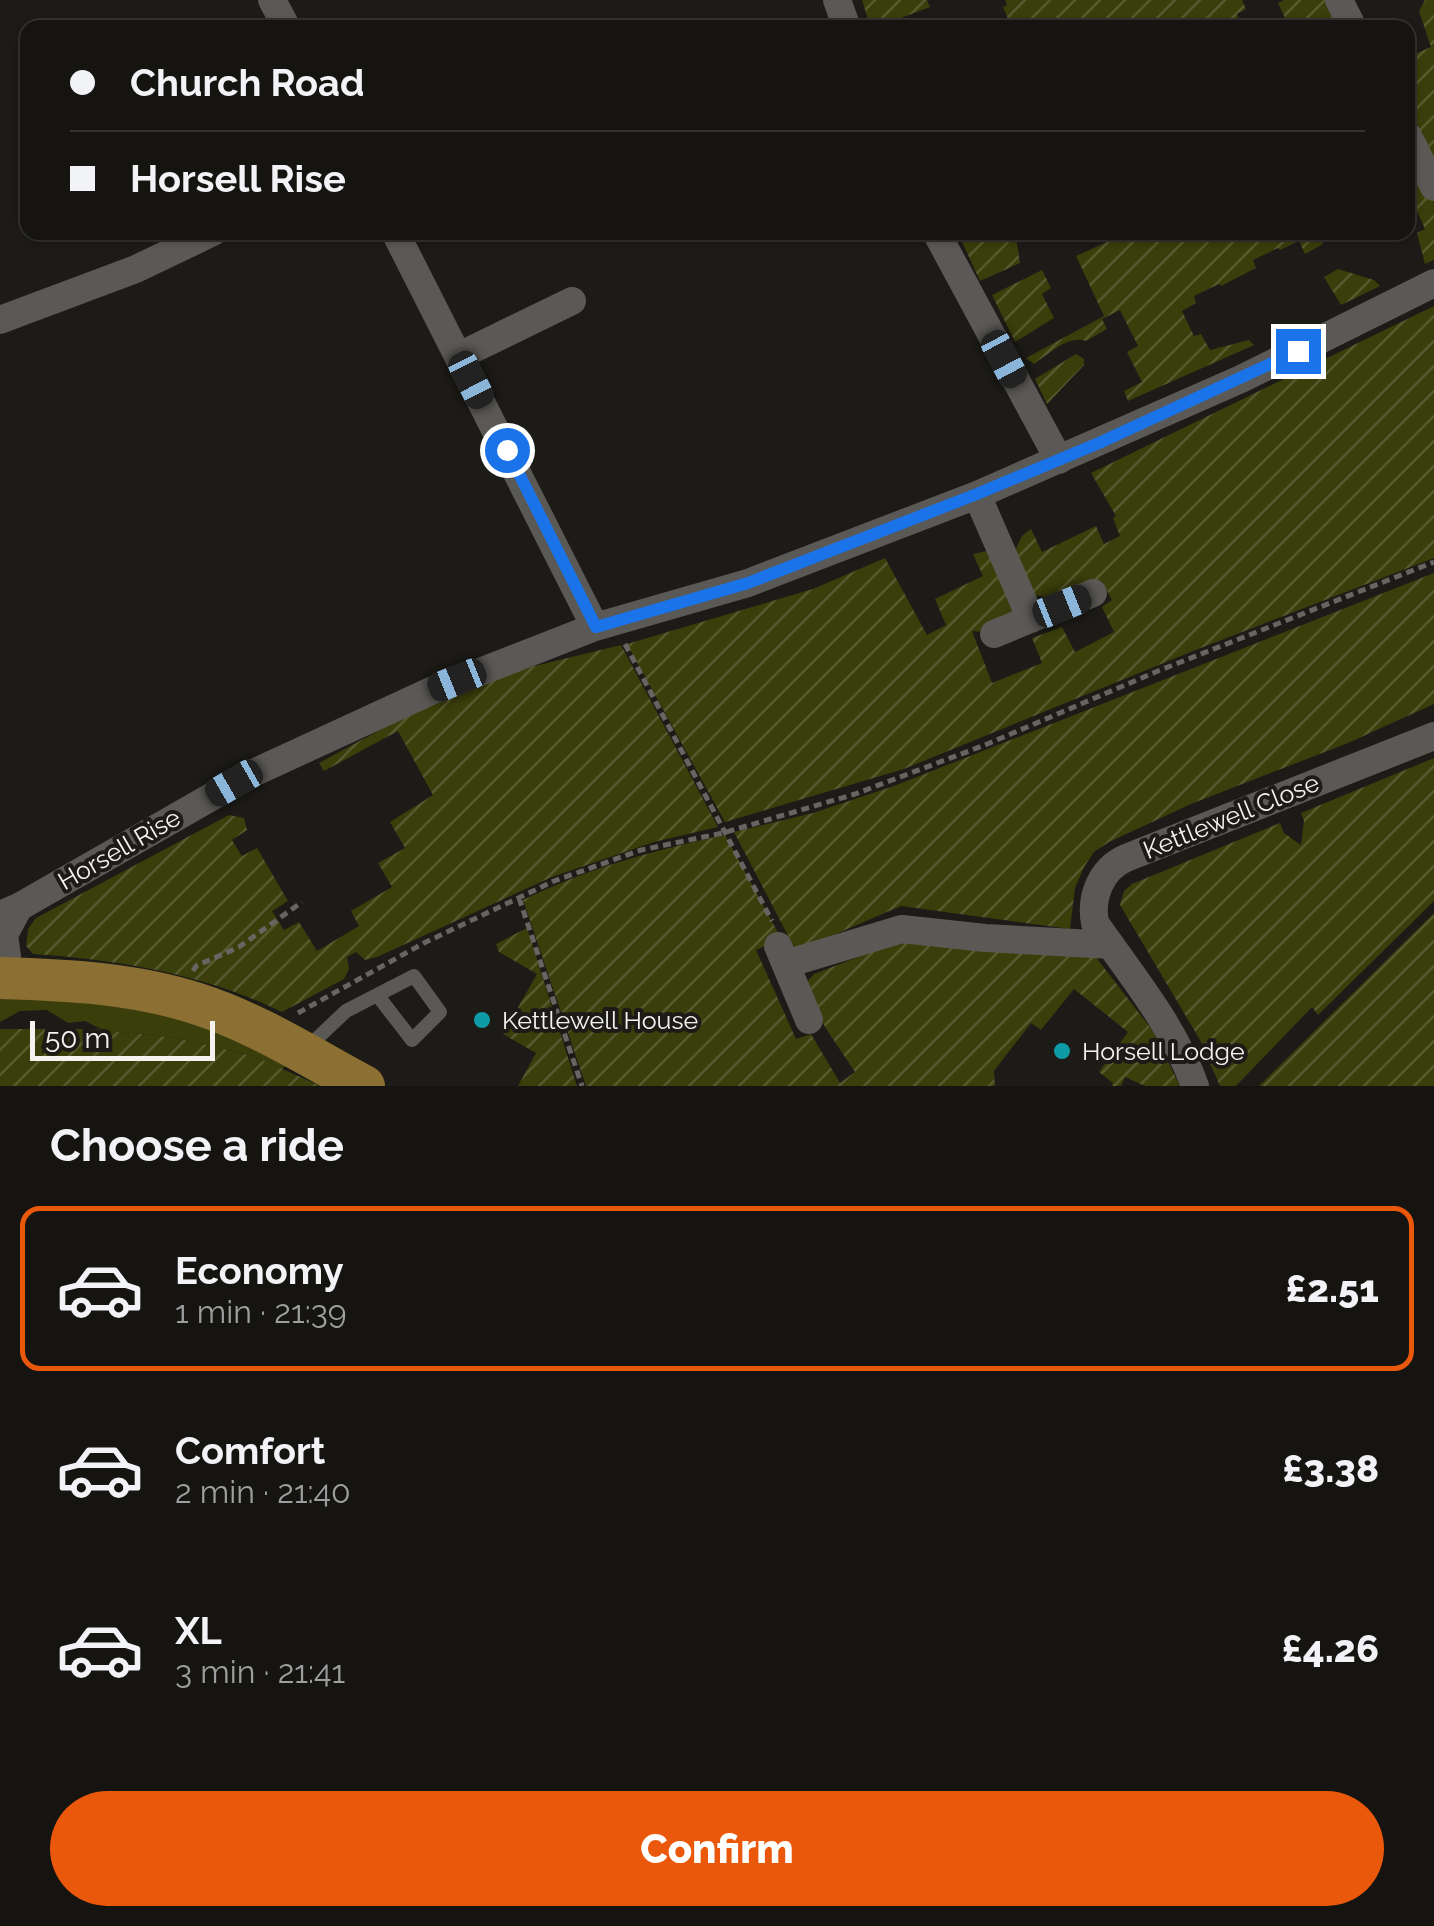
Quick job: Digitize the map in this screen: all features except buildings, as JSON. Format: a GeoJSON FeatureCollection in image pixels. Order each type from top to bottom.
{"type":"FeatureCollection","features":[{"type":"Feature","properties":{"kind":"main road"},"geometry":{"type":"LineString","coordinates":[[5,978],[76,981],[170,996],[230,1017],[300,1034],[364,1086]]}},
{"type":"Feature","properties":{"kind":"street"},"geometry":{"type":"LineString","coordinates":[[1415,150],[1434,187]]}},
{"type":"Feature","properties":{"kind":"street"},"geometry":{"type":"LineString","coordinates":[[0,320],[136,268],[196,240]]}},
{"type":"Feature","properties":{"kind":"street"},"geometry":{"type":"LineString","coordinates":[[400,240],[608,633]]}},
{"type":"Feature","properties":{"kind":"street"},"geometry":{"type":"LineString","coordinates":[[940,240],[1059,460]]}},
{"type":"Feature","properties":{"kind":"street","name":"Horsell Rise"},"geometry":{"type":"LineString","coordinates":[[5,978],[4,935],[10,911],[250,774],[431,690],[748,583],[1059,460],[1241,379],[1434,282]]}},
{"type":"Feature","properties":{"kind":"street"},"geometry":{"type":"LineString","coordinates":[[459,356],[571,299]]}},
{"type":"Feature","properties":{"kind":"street"},"geometry":{"type":"LineString","coordinates":[[977,494],[1031,619]]}},
{"type":"Feature","properties":{"kind":"street"},"geometry":{"type":"LineString","coordinates":[[994,634],[1093,593]]}},
{"type":"Feature","properties":{"kind":"street","name":"Kettlewell Close"},"geometry":{"type":"LineString","coordinates":[[1195,1086],[1185,1056],[1095,923],[1092,908],[1101,880],[1116,862],[1434,736]]}},
{"type":"Feature","properties":{"kind":"street"},"geometry":{"type":"LineString","coordinates":[[809,1020],[782,949],[902,929],[1110,945]]}},
{"type":"Feature","properties":{"kind":"lane"},"geometry":{"type":"LineString","coordinates":[[300,1034],[312,1040],[346,1011],[414,976],[440,1012],[412,1040],[378,996]]}},
{"type":"Feature","properties":{"kind":"path"},"geometry":{"type":"LineString","coordinates":[[300,1034],[424,943],[554,881],[641,850],[723,833],[855,794],[1434,562]]}},
{"type":"Feature","properties":{"kind":"path"},"geometry":{"type":"LineString","coordinates":[[608,633],[723,833],[782,949]]}},
{"type":"Feature","properties":{"kind":"path"},"geometry":{"type":"LineString","coordinates":[[519,898],[582,1086]]}},
{"type":"Feature","properties":{"kind":"path"},"geometry":{"type":"LineString","coordinates":[[190,975],[196,966],[239,947],[302,902]]}},
{"type":"Feature","properties":{"kind":"green space"},"geometry":{"type":"Polygon","coordinates":[[[862,0],[927,0],[930,7],[896,20],[868,20],[862,0]]]}},
{"type":"Feature","properties":{"kind":"green space"},"geometry":{"type":"Polygon","coordinates":[[[1005,0],[1242,0],[1246,9],[1237,14],[1240,20],[1009,20],[1003,7],[1007,5],[1005,0]]]}},
{"type":"Feature","properties":{"kind":"green space"},"geometry":{"type":"Polygon","coordinates":[[[1329,0],[1341,20],[1281,20],[1285,18],[1278,3],[1329,0]]]}},
{"type":"Feature","properties":{"kind":"green space"},"geometry":{"type":"Polygon","coordinates":[[[1425,0],[1434,0],[1434,160],[1415,120],[1415,54],[1431,47],[1419,11],[1425,0]]]}},
{"type":"Feature","properties":{"kind":"green space"},"geometry":{"type":"Polygon","coordinates":[[[1415,159],[1434,198],[1434,260],[1425,264],[1417,233],[1425,229],[1415,207],[1415,159]]]}},
{"type":"Feature","properties":{"kind":"green space"},"geometry":{"type":"Polygon","coordinates":[[[961,240],[1015,240],[1020,263],[980,281],[961,240]]]}},
{"type":"Feature","properties":{"kind":"green space"},"geometry":{"type":"Polygon","coordinates":[[[1111,240],[1321,240],[1323,244],[1305,254],[1299,241],[1278,248],[1253,260],[1256,268],[1194,296],[1196,303],[1182,311],[1194,336],[1201,334],[1210,350],[1249,340],[1254,345],[1128,401],[1124,391],[1142,382],[1127,352],[1138,346],[1120,310],[1102,319],[1107,329],[1086,341],[1066,343],[1034,364],[1026,358],[1104,316],[1076,256],[1111,240]]]}},
{"type":"Feature","properties":{"kind":"green space"},"geometry":{"type":"Polygon","coordinates":[[[1338,269],[1374,280],[1380,286],[1341,305],[1324,277],[1338,269]]]}},
{"type":"Feature","properties":{"kind":"green space"},"geometry":{"type":"Polygon","coordinates":[[[1042,270],[1051,288],[1042,294],[1054,318],[1015,342],[992,295],[1042,270]]]}},
{"type":"Feature","properties":{"kind":"green space"},"geometry":{"type":"Polygon","coordinates":[[[1434,306],[1434,558],[904,769],[725,822],[627,644],[813,589],[885,558],[927,635],[946,625],[935,599],[983,576],[973,554],[987,551],[1016,611],[996,627],[972,631],[992,683],[1042,663],[1032,638],[1062,627],[1075,652],[1114,632],[1102,607],[1112,600],[1102,581],[1048,598],[1032,594],[1014,553],[1022,536],[1031,529],[1042,552],[1096,526],[1104,544],[1120,536],[1113,518],[1116,516],[1091,473],[1434,306]]]}},
{"type":"Feature","properties":{"kind":"green space"},"geometry":{"type":"Polygon","coordinates":[[[1076,354],[1084,359],[1084,365],[1047,404],[1035,379],[1076,354]]]}},
{"type":"Feature","properties":{"kind":"green space"},"geometry":{"type":"Polygon","coordinates":[[[1434,573],[1434,704],[1109,842],[1094,852],[1084,867],[1075,888],[1070,929],[901,906],[796,951],[734,832],[813,813],[894,786],[1434,573]]]}},
{"type":"Feature","properties":{"kind":"green space"},"geometry":{"type":"Polygon","coordinates":[[[621,645],[718,827],[654,842],[552,877],[377,957],[365,960],[356,952],[347,957],[349,969],[344,979],[282,1012],[192,979],[129,965],[33,954],[26,946],[28,929],[36,918],[229,815],[244,818],[247,830],[232,840],[242,856],[257,848],[288,901],[272,911],[284,930],[299,922],[317,951],[359,926],[351,911],[392,887],[378,863],[405,848],[390,822],[433,795],[398,731],[324,771],[319,763],[413,712],[502,674],[621,645]]]}},
{"type":"Feature","properties":{"kind":"green space"},"geometry":{"type":"Polygon","coordinates":[[[1434,758],[1434,901],[1318,1015],[1312,1007],[1236,1086],[1220,1086],[1200,1040],[1120,905],[1124,891],[1132,884],[1280,823],[1284,833],[1301,845],[1301,813],[1434,758]]]}},
{"type":"Feature","properties":{"kind":"green space"},"geometry":{"type":"Polygon","coordinates":[[[725,835],[781,938],[756,950],[796,1039],[811,1034],[840,1083],[855,1072],[825,1027],[805,984],[814,974],[907,938],[1091,951],[1153,1031],[1180,1086],[1145,1086],[1125,1077],[1121,1086],[1112,1086],[1099,1072],[1128,1032],[1074,989],[1041,1030],[1031,1023],[994,1071],[995,1086],[586,1086],[523,900],[622,861],[725,835]]]}},
{"type":"Feature","properties":{"kind":"green space"},"geometry":{"type":"Polygon","coordinates":[[[1434,913],[1434,1086],[1259,1086],[1434,913]]]}},
{"type":"Feature","properties":{"kind":"green space"},"geometry":{"type":"Polygon","coordinates":[[[527,928],[577,1086],[518,1086],[536,1053],[503,1034],[537,974],[499,952],[496,944],[527,928]]]}},
{"type":"Feature","properties":{"kind":"green space"},"geometry":{"type":"Polygon","coordinates":[[[0,998],[79,1002],[158,1013],[218,1031],[286,1065],[282,1070],[253,1056],[177,1038],[103,1030],[85,1021],[68,1023],[47,1010],[20,1011],[0,1022],[0,998]]]}},
{"type":"Feature","properties":{"kind":"green space"},"geometry":{"type":"Polygon","coordinates":[[[0,1029],[94,1029],[177,1038],[253,1056],[321,1086],[0,1086],[0,1029]]]}},
{"type":"Feature","properties":{"kind":"place","name":"Kettlewell House"},"geometry":{"type":"Point","coordinates":[482,1020]}},
{"type":"Feature","properties":{"kind":"place","name":"Horsell Lodge"},"geometry":{"type":"Point","coordinates":[1062,1051]}},
{"type":"Feature","properties":{"kind":"route"},"geometry":{"type":"LineString","coordinates":[[507,450],[596,627],[748,583],[977,494],[1099,443],[1298,351]]}}]}
